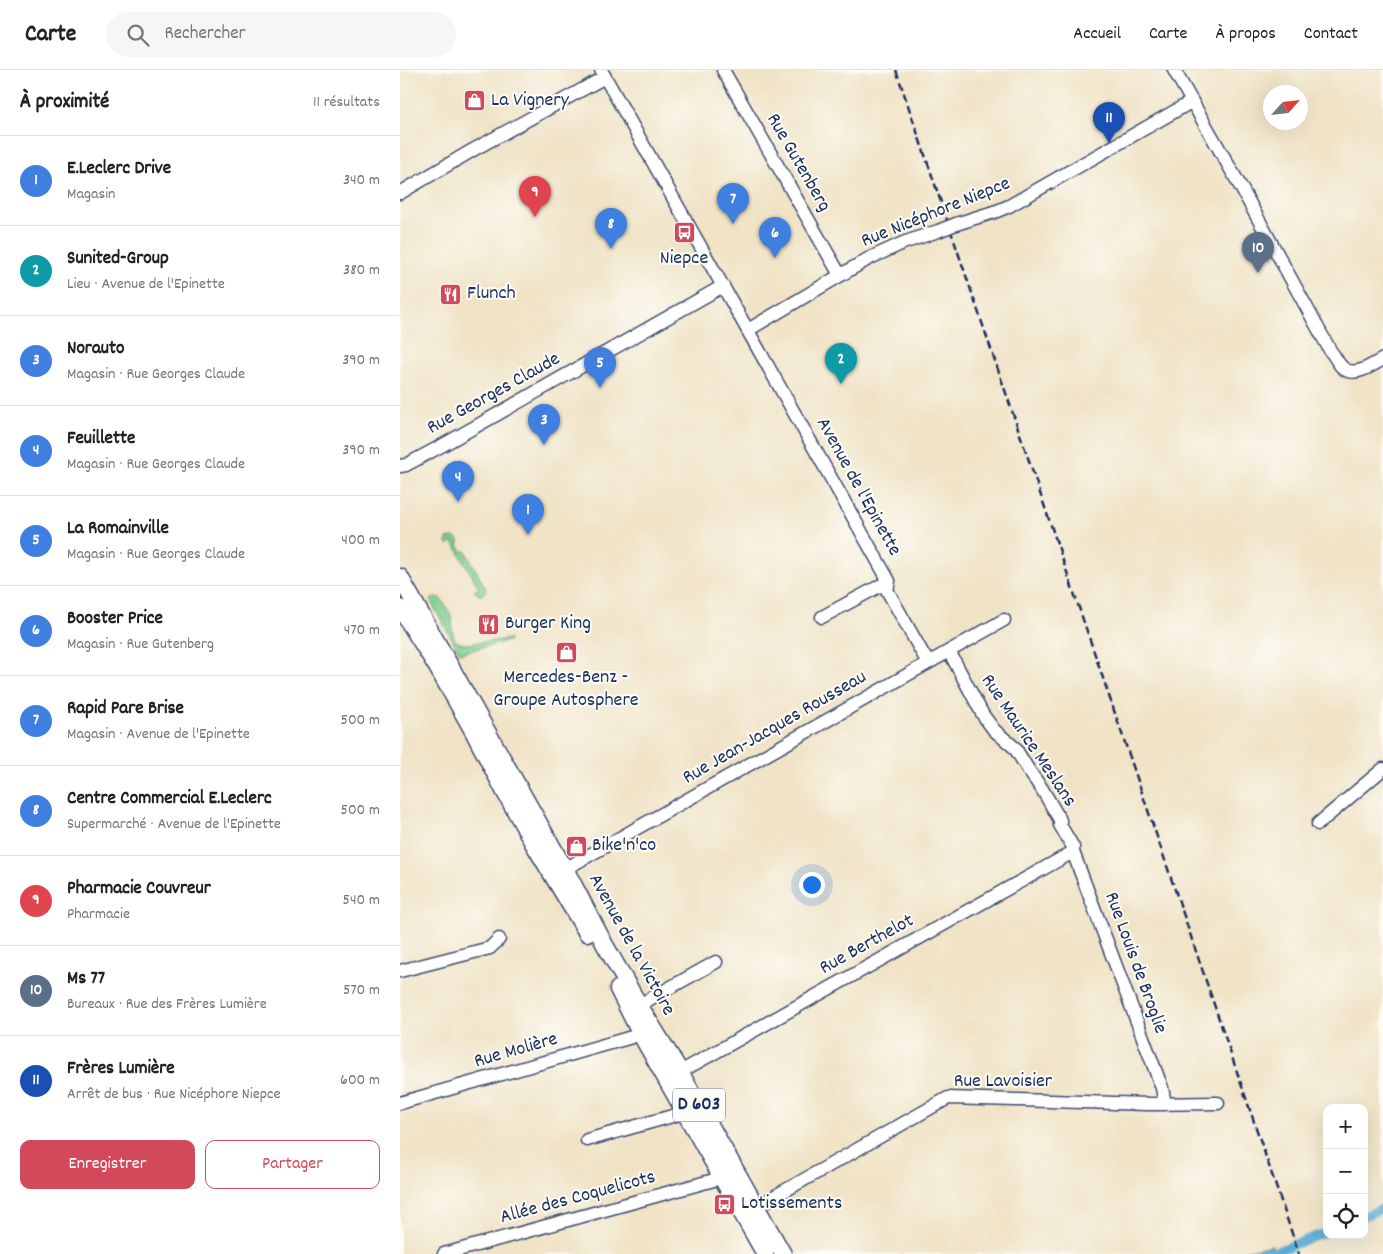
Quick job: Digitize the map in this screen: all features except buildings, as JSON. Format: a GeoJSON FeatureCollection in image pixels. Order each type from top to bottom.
{"type":"FeatureCollection","features":[{"type":"Feature","properties":{"kind":"main road","name":"Avenue de la Victoire"},"geometry":{"type":"LineString","coordinates":[[400,577],[565,869],[639,1005],[680,1072],[783,1254]]}},
{"type":"Feature","properties":{"kind":"main road","name":"Avenue de la Victoire"},"geometry":{"type":"LineString","coordinates":[[400,608],[442,674],[507,796],[594,945],[640,1033],[765,1254]]}},
{"type":"Feature","properties":{"kind":"street","name":"Rue Gutenberg"},"geometry":{"type":"LineString","coordinates":[[723,70],[840,275]]}},
{"type":"Feature","properties":{"kind":"street"},"geometry":{"type":"LineString","coordinates":[[1174,70],[1331,352],[1343,368],[1351,372],[1358,372],[1383,358]]}},
{"type":"Feature","properties":{"kind":"street"},"geometry":{"type":"LineString","coordinates":[[400,193],[603,73],[723,286]]}},
{"type":"Feature","properties":{"kind":"street","name":"Rue Nicéphore Niepce"},"geometry":{"type":"LineString","coordinates":[[748,330],[868,259],[903,243],[1009,206],[1192,102]]}},
{"type":"Feature","properties":{"kind":"street","name":"Avenue de l'Epinette"},"geometry":{"type":"LineString","coordinates":[[723,286],[889,581],[887,590],[928,663]]}},
{"type":"Feature","properties":{"kind":"street","name":"Rue Georges Claude"},"geometry":{"type":"LineString","coordinates":[[400,466],[414,461],[723,286]]}},
{"type":"Feature","properties":{"kind":"street"},"geometry":{"type":"LineString","coordinates":[[400,457],[414,461]]}},
{"type":"Feature","properties":{"kind":"street"},"geometry":{"type":"LineString","coordinates":[[822,617],[889,581]]}},
{"type":"Feature","properties":{"kind":"street","name":"Rue Jean-Jacques Rousseau"},"geometry":{"type":"LineString","coordinates":[[565,869],[1004,620]]}},
{"type":"Feature","properties":{"kind":"street","name":"Rue Maurice Meslans"},"geometry":{"type":"LineString","coordinates":[[949,651],[983,715],[994,730],[1015,748],[1028,771],[1042,789],[1060,820],[1060,825],[1073,847],[1073,852]]}},
{"type":"Feature","properties":{"kind":"street"},"geometry":{"type":"LineString","coordinates":[[1318,824],[1383,769]]}},
{"type":"Feature","properties":{"kind":"street","name":"Rue Berthelot"},"geometry":{"type":"LineString","coordinates":[[680,1072],[1073,852]]}},
{"type":"Feature","properties":{"kind":"street","name":"Rue Louis de Broglie"},"geometry":{"type":"LineString","coordinates":[[1073,852],[1162,1088],[1165,1104]]}},
{"type":"Feature","properties":{"kind":"street"},"geometry":{"type":"LineString","coordinates":[[400,972],[490,948],[499,940]]}},
{"type":"Feature","properties":{"kind":"street"},"geometry":{"type":"LineString","coordinates":[[639,1005],[716,962]]}},
{"type":"Feature","properties":{"kind":"street","name":"Rue Molière"},"geometry":{"type":"LineString","coordinates":[[400,1103],[632,1037],[640,1033]]}},
{"type":"Feature","properties":{"kind":"street"},"geometry":{"type":"LineString","coordinates":[[1147,1104],[1162,1088]]}},
{"type":"Feature","properties":{"kind":"street","name":"Rue Lavoisier"},"geometry":{"type":"LineString","coordinates":[[756,1207],[948,1098],[1147,1104],[1218,1103]]}},
{"type":"Feature","properties":{"kind":"street"},"geometry":{"type":"LineString","coordinates":[[587,1140],[676,1115],[684,1111]]}},
{"type":"Feature","properties":{"kind":"street","name":"Allée des Coquelicots"},"geometry":{"type":"LineString","coordinates":[[444,1254],[714,1180],[722,1176]]}},
{"type":"Feature","properties":{"kind":"green space"},"geometry":{"type":"Polygon","coordinates":[[[454,537],[460,542],[458,544],[462,552],[465,550],[485,587],[486,590],[482,595],[474,591],[479,588],[453,542],[448,545],[446,542],[447,539],[454,537]]]}},
{"type":"Feature","properties":{"kind":"green space"},"geometry":{"type":"Polygon","coordinates":[[[436,597],[440,598],[451,615],[453,632],[457,642],[465,644],[509,639],[509,641],[460,653],[431,602],[436,597]]]}},
{"type":"Feature","properties":{"kind":"water"},"geometry":{"type":"Polygon","coordinates":[[[1272,1245],[1275,1254],[1229,1254],[1272,1245]]]}},
{"type":"Feature","properties":{"kind":"waterway"},"geometry":{"type":"LineString","coordinates":[[1368,1214],[1383,1208]]}},
{"type":"Feature","properties":{"kind":"waterway"},"geometry":{"type":"LineString","coordinates":[[1265,1254],[1323,1234]]}},
{"type":"Feature","properties":{"kind":"railway"},"geometry":{"type":"LineString","coordinates":[[896,70],[1299,1254]]}},
{"type":"Feature","properties":{"kind":"place","name":"La Vignery"},"geometry":{"type":"Point","coordinates":[475,101]}},
{"type":"Feature","properties":{"kind":"place","name":"Frères Lumière"},"geometry":{"type":"Point","coordinates":[1109,143]}},
{"type":"Feature","properties":{"kind":"place","name":"Pharmacie Couvreur"},"geometry":{"type":"Point","coordinates":[535,217]}},
{"type":"Feature","properties":{"kind":"place","name":"Rapid Pare Brise"},"geometry":{"type":"Point","coordinates":[733,224]}},
{"type":"Feature","properties":{"kind":"place","name":"Niepce"},"geometry":{"type":"Point","coordinates":[684,233]}},
{"type":"Feature","properties":{"kind":"place","name":"Centre Commercial E.Leclerc"},"geometry":{"type":"Point","coordinates":[611,249]}},
{"type":"Feature","properties":{"kind":"place","name":"Booster Price"},"geometry":{"type":"Point","coordinates":[775,258]}},
{"type":"Feature","properties":{"kind":"place","name":"Ms 77"},"geometry":{"type":"Point","coordinates":[1258,273]}},
{"type":"Feature","properties":{"kind":"place","name":"Flunch"},"geometry":{"type":"Point","coordinates":[451,294]}},
{"type":"Feature","properties":{"kind":"place","name":"Sunited-Group"},"geometry":{"type":"Point","coordinates":[841,384]}},
{"type":"Feature","properties":{"kind":"place","name":"La Romainville"},"geometry":{"type":"Point","coordinates":[600,388]}},
{"type":"Feature","properties":{"kind":"place","name":"Norauto"},"geometry":{"type":"Point","coordinates":[544,445]}},
{"type":"Feature","properties":{"kind":"place","name":"Feuillette"},"geometry":{"type":"Point","coordinates":[458,502]}},
{"type":"Feature","properties":{"kind":"place","name":"E.Leclerc Drive"},"geometry":{"type":"Point","coordinates":[528,535]}},
{"type":"Feature","properties":{"kind":"place","name":"Burger King"},"geometry":{"type":"Point","coordinates":[489,624]}},
{"type":"Feature","properties":{"kind":"place","name":"Mercedes-Benz - Groupe Autosphere"},"geometry":{"type":"Point","coordinates":[566,652]}},
{"type":"Feature","properties":{"kind":"place","name":"Bike'n'co"},"geometry":{"type":"Point","coordinates":[576,846]}},
{"type":"Feature","properties":{"kind":"place","name":"Lotissements"},"geometry":{"type":"Point","coordinates":[725,1204]}}]}
